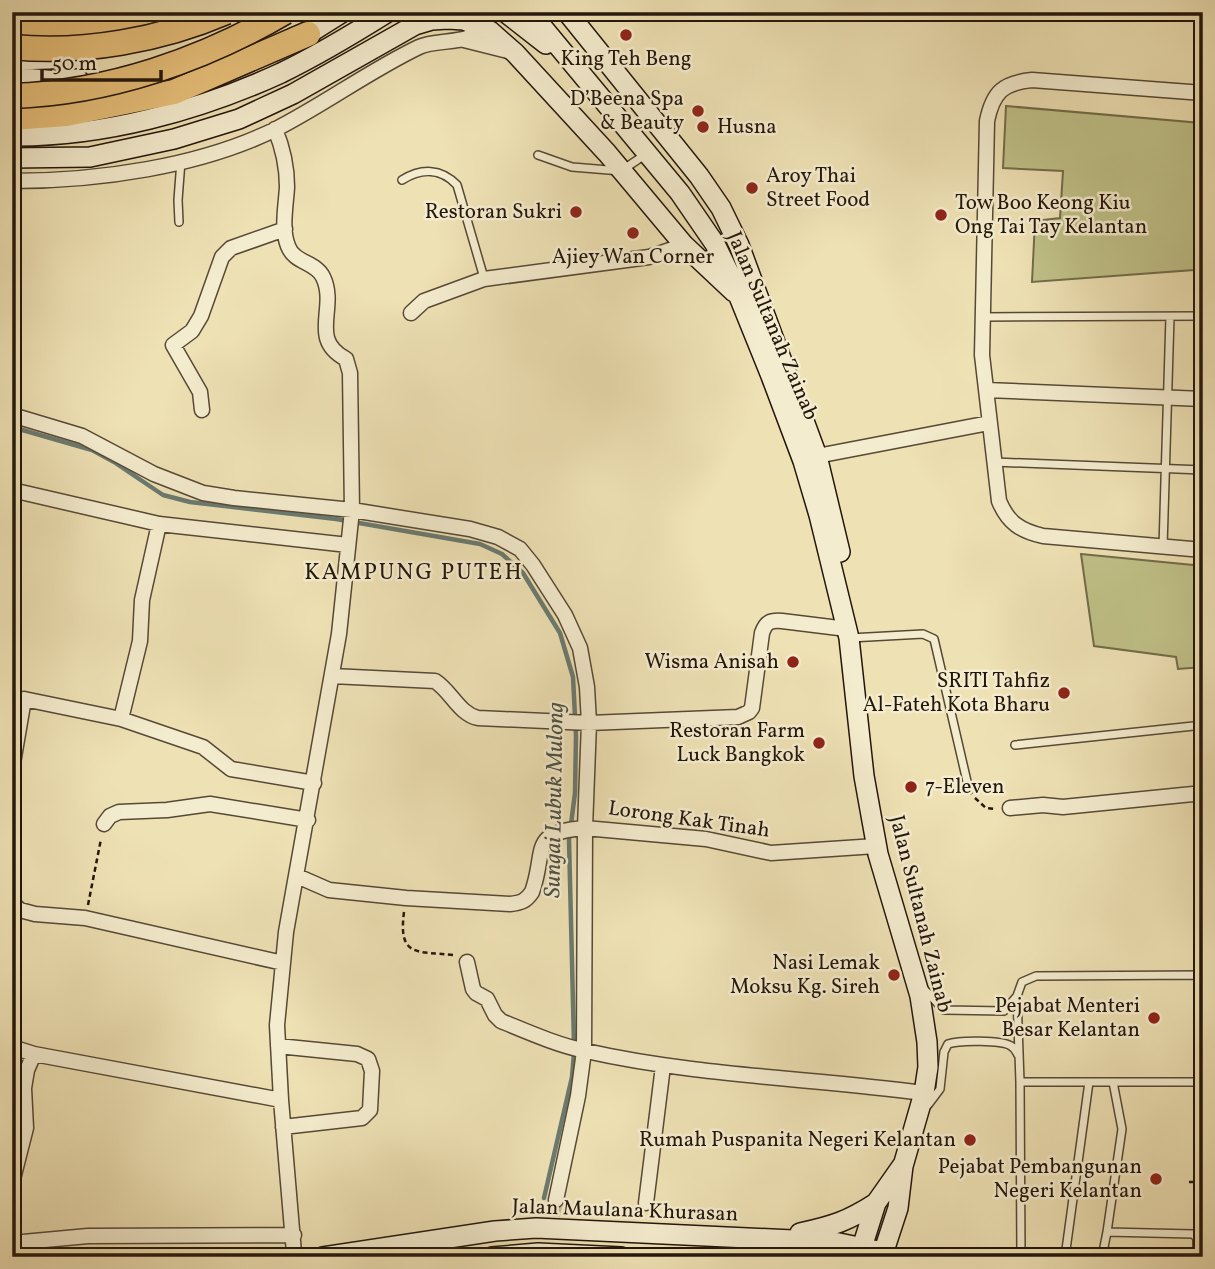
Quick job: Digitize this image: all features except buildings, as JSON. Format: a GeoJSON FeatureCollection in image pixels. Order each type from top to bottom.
{"type":"FeatureCollection","features":[{"type":"Feature","properties":{"kind":"highway"},"geometry":{"type":"LineString","coordinates":[[12,47],[91,46],[125,41],[200,23],[226,12]]}},
{"type":"Feature","properties":{"kind":"highway"},"geometry":{"type":"LineString","coordinates":[[12,96],[71,92],[158,70],[250,33],[285,12]]}},
{"type":"Feature","properties":{"kind":"highway"},"geometry":{"type":"LineString","coordinates":[[12,29],[89,26],[143,13]]}},
{"type":"Feature","properties":{"kind":"highway"},"geometry":{"type":"LineString","coordinates":[[12,118],[66,114],[174,92],[308,34]]}},
{"type":"Feature","properties":{"kind":"main road"},"geometry":{"type":"LineString","coordinates":[[12,60],[60,59],[123,50],[171,32],[202,12]]}},
{"type":"Feature","properties":{"kind":"main road"},"geometry":{"type":"LineString","coordinates":[[12,77],[58,81],[164,72],[222,59],[308,34],[343,12]]}},
{"type":"Feature","properties":{"kind":"main road"},"geometry":{"type":"LineString","coordinates":[[12,136],[80,132],[178,111],[280,73],[336,44],[388,12]]}},
{"type":"Feature","properties":{"kind":"main road"},"geometry":{"type":"LineString","coordinates":[[505,12],[577,68]]}},
{"type":"Feature","properties":{"kind":"main road","name":"Jalan Sultanah Zainab"},"geometry":{"type":"LineString","coordinates":[[530,12],[647,153],[699,219],[715,244],[740,298],[803,461],[848,634]]}},
{"type":"Feature","properties":{"kind":"main road","name":"Jalan Sultanah Zainab"},"geometry":{"type":"LineString","coordinates":[[567,12],[578,21],[721,208],[739,245],[817,456],[833,516],[845,575],[848,634],[864,776],[876,846],[923,1008],[927,1042],[928,1067],[924,1093],[903,1166],[898,1208],[883,1254]]}},
{"type":"Feature","properties":{"kind":"main road"},"geometry":{"type":"LineString","coordinates":[[12,158],[90,156],[174,139],[239,119],[293,94],[415,25],[432,20],[464,20],[490,31],[515,53],[684,245],[740,298]]}},
{"type":"Feature","properties":{"kind":"main road","name":"Jalan Sultanah Zainab"},"geometry":{"type":"LineString","coordinates":[[861,1252],[876,1203],[903,1166]]}},
{"type":"Feature","properties":{"kind":"main road"},"geometry":{"type":"LineString","coordinates":[[768,1239],[839,1224],[876,1203]]}},
{"type":"Feature","properties":{"kind":"main road","name":"Jalan Maulana Khurasan"},"geometry":{"type":"LineString","coordinates":[[323,1257],[518,1228],[834,1242],[861,1252],[883,1254]]}},
{"type":"Feature","properties":{"kind":"main road"},"geometry":{"type":"LineString","coordinates":[[492,1257],[538,1253],[621,1257]]}},
{"type":"Feature","properties":{"kind":"street"},"geometry":{"type":"LineString","coordinates":[[12,181],[115,176],[235,146],[275,129],[424,45],[443,40],[472,38],[480,26]]}},
{"type":"Feature","properties":{"kind":"street"},"geometry":{"type":"LineString","coordinates":[[463,40],[515,53]]}},
{"type":"Feature","properties":{"kind":"street"},"geometry":{"type":"LineString","coordinates":[[1203,93],[1032,80],[1015,82],[1000,90],[990,105],[987,121],[982,355],[999,501],[1004,515],[1016,526],[1029,533],[1203,550]]}},
{"type":"Feature","properties":{"kind":"street"},"geometry":{"type":"LineString","coordinates":[[275,129],[285,162],[285,229],[288,247],[297,259],[323,274],[327,289],[327,344],[346,359],[350,373],[352,512],[332,676],[283,963],[277,1026],[295,1253]]}},
{"type":"Feature","properties":{"kind":"street"},"geometry":{"type":"LineString","coordinates":[[202,410],[200,392],[173,345],[192,331],[201,316],[222,257],[232,248],[285,229]]}},
{"type":"Feature","properties":{"kind":"street"},"geometry":{"type":"LineString","coordinates":[[411,313],[424,301],[485,279],[649,257],[684,245]]}},
{"type":"Feature","properties":{"kind":"street"},"geometry":{"type":"LineString","coordinates":[[986,390],[1203,399]]}},
{"type":"Feature","properties":{"kind":"street"},"geometry":{"type":"LineString","coordinates":[[12,415],[82,436],[154,474],[203,493],[470,529],[498,537],[520,550],[565,615],[579,648],[587,687],[589,723],[585,828],[584,1051],[578,1096],[556,1200]]}},
{"type":"Feature","properties":{"kind":"street"},"geometry":{"type":"LineString","coordinates":[[817,456],[989,423]]}},
{"type":"Feature","properties":{"kind":"street"},"geometry":{"type":"LineString","coordinates":[[12,490],[159,524],[348,545]]}},
{"type":"Feature","properties":{"kind":"street"},"geometry":{"type":"LineString","coordinates":[[121,719],[140,641],[142,600],[159,524]]}},
{"type":"Feature","properties":{"kind":"street"},"geometry":{"type":"LineString","coordinates":[[332,676],[435,681],[474,717],[589,723],[743,716],[752,708],[762,633],[771,620],[848,634]]}},
{"type":"Feature","properties":{"kind":"street"},"geometry":{"type":"LineString","coordinates":[[12,769],[24,699],[121,719],[203,747],[231,769],[314,783]]}},
{"type":"Feature","properties":{"kind":"street"},"geometry":{"type":"LineString","coordinates":[[1010,808],[1043,805],[1063,807],[1203,793]]}},
{"type":"Feature","properties":{"kind":"street"},"geometry":{"type":"LineString","coordinates":[[104,824],[110,816],[119,812],[167,810],[210,804],[308,820]]}},
{"type":"Feature","properties":{"kind":"street","name":"Lorong Kak Tinah"},"geometry":{"type":"LineString","coordinates":[[297,876],[329,890],[406,898],[520,903],[532,892],[544,841],[553,832],[566,829],[585,828],[706,839],[771,853],[876,846]]}},
{"type":"Feature","properties":{"kind":"street"},"geometry":{"type":"LineString","coordinates":[[12,903],[20,910],[35,914],[85,918],[283,963]]}},
{"type":"Feature","properties":{"kind":"street"},"geometry":{"type":"LineString","coordinates":[[467,962],[473,989],[487,999],[497,1019],[584,1051],[663,1066],[812,1083],[849,1083],[924,1093]]}},
{"type":"Feature","properties":{"kind":"street"},"geometry":{"type":"LineString","coordinates":[[278,1045],[358,1054],[368,1059],[372,1071],[370,1110],[362,1118],[283,1127]]}},
{"type":"Feature","properties":{"kind":"street"},"geometry":{"type":"LineString","coordinates":[[12,1047],[34,1054],[281,1100]]}},
{"type":"Feature","properties":{"kind":"street"},"geometry":{"type":"LineString","coordinates":[[12,1183],[26,1128],[26,1079],[34,1054]]}},
{"type":"Feature","properties":{"kind":"street"},"geometry":{"type":"LineString","coordinates":[[646,1203],[663,1066]]}},
{"type":"Feature","properties":{"kind":"street"},"geometry":{"type":"LineString","coordinates":[[12,1242],[88,1236],[295,1235]]}},
{"type":"Feature","properties":{"kind":"lane"},"geometry":{"type":"LineString","coordinates":[[538,155],[572,167],[621,171],[647,153]]}},
{"type":"Feature","properties":{"kind":"lane"},"geometry":{"type":"LineString","coordinates":[[179,222],[181,160]]}},
{"type":"Feature","properties":{"kind":"lane"},"geometry":{"type":"LineString","coordinates":[[402,180],[412,174],[438,172],[457,185],[485,279]]}},
{"type":"Feature","properties":{"kind":"lane"},"geometry":{"type":"LineString","coordinates":[[983,317],[1203,316]]}},
{"type":"Feature","properties":{"kind":"lane"},"geometry":{"type":"LineString","coordinates":[[1163,547],[1170,317]]}},
{"type":"Feature","properties":{"kind":"lane"},"geometry":{"type":"LineString","coordinates":[[994,462],[1203,470]]}},
{"type":"Feature","properties":{"kind":"lane"},"geometry":{"type":"LineString","coordinates":[[848,634],[923,634],[934,639],[969,790]]}},
{"type":"Feature","properties":{"kind":"lane"},"geometry":{"type":"LineString","coordinates":[[1015,745],[1203,725]]}},
{"type":"Feature","properties":{"kind":"lane"},"geometry":{"type":"LineString","coordinates":[[1021,1257],[1017,996],[1022,982],[1036,976],[1203,975],[1202,1015]]}},
{"type":"Feature","properties":{"kind":"lane"},"geometry":{"type":"LineString","coordinates":[[914,977],[936,1003],[949,1011],[1004,1011],[1017,996]]}},
{"type":"Feature","properties":{"kind":"lane"},"geometry":{"type":"LineString","coordinates":[[1020,1082],[1202,1082],[1202,1040]]}},
{"type":"Feature","properties":{"kind":"lane"},"geometry":{"type":"LineString","coordinates":[[916,1120],[940,1089],[944,1052],[948,1044],[1002,1043],[1012,1046],[1018,1056]]}},
{"type":"Feature","properties":{"kind":"lane"},"geometry":{"type":"LineString","coordinates":[[1065,1257],[1089,1082]]}},
{"type":"Feature","properties":{"kind":"lane"},"geometry":{"type":"LineString","coordinates":[[1102,1257],[1122,1129],[1113,1082]]}},
{"type":"Feature","properties":{"kind":"lane"},"geometry":{"type":"LineString","coordinates":[[1107,1232],[1193,1234],[1197,1241],[1197,1257]]}},
{"type":"Feature","properties":{"kind":"path"},"geometry":{"type":"LineString","coordinates":[[969,790],[986,808],[1010,808]]}},
{"type":"Feature","properties":{"kind":"path"},"geometry":{"type":"LineString","coordinates":[[85,918],[104,824]]}},
{"type":"Feature","properties":{"kind":"path"},"geometry":{"type":"LineString","coordinates":[[406,898],[401,930],[404,942],[421,951],[456,955],[467,962]]}},
{"type":"Feature","properties":{"kind":"path"},"geometry":{"type":"LineString","coordinates":[[1189,1182],[1203,1182]]}},
{"type":"Feature","properties":{"kind":"green space"},"geometry":{"type":"Polygon","coordinates":[[[1006,106],[1201,123],[1203,233],[1194,270],[1032,282],[1035,221],[1060,218],[1063,171],[1003,168],[1006,106]]]}},
{"type":"Feature","properties":{"kind":"green space"},"geometry":{"type":"Polygon","coordinates":[[[1081,554],[1203,566],[1203,667],[1178,669],[1176,657],[1094,646],[1081,554]]]}},
{"type":"Feature","properties":{"kind":"waterway","name":"Sungai Lubuk Mulong"},"geometry":{"type":"LineString","coordinates":[[12,427],[92,450],[163,495],[190,502],[336,519],[480,544],[502,554],[523,573],[560,633],[573,677],[575,793],[569,840],[574,1044]]}},
{"type":"Feature","properties":{"kind":"waterway","name":"Sungai Lubuk Mulong"},"geometry":{"type":"LineString","coordinates":[[544,1198],[572,1077],[574,1053]]}},
{"type":"Feature","properties":{"kind":"tunnel"},"geometry":{"type":"LineString","coordinates":[[544,1257],[556,1200]]}},
{"type":"Feature","properties":{"kind":"place","name":"King Teh Beng"},"geometry":{"type":"Point","coordinates":[626,35]}},
{"type":"Feature","properties":{"kind":"place","name":"D’Beena Spa & Beauty"},"geometry":{"type":"Point","coordinates":[698,111]}},
{"type":"Feature","properties":{"kind":"place","name":"Husna"},"geometry":{"type":"Point","coordinates":[703,127]}},
{"type":"Feature","properties":{"kind":"place","name":"Aroy Thai Street Food"},"geometry":{"type":"Point","coordinates":[752,188]}},
{"type":"Feature","properties":{"kind":"place","name":"Restoran Sukri"},"geometry":{"type":"Point","coordinates":[576,212]}},
{"type":"Feature","properties":{"kind":"place","name":"Tow Boo Keong Kiu Ong Tai Tay Kelantan"},"geometry":{"type":"Point","coordinates":[941,215]}},
{"type":"Feature","properties":{"kind":"place","name":"Ajiey Wan Corner"},"geometry":{"type":"Point","coordinates":[633,233]}},
{"type":"Feature","properties":{"kind":"place","name":"Wisma Anisah"},"geometry":{"type":"Point","coordinates":[793,662]}},
{"type":"Feature","properties":{"kind":"place","name":"SRITI Tahfiz Al-Fateh Kota Bharu"},"geometry":{"type":"Point","coordinates":[1064,693]}},
{"type":"Feature","properties":{"kind":"place","name":"Restoran Farm Luck Bangkok"},"geometry":{"type":"Point","coordinates":[819,743]}},
{"type":"Feature","properties":{"kind":"place","name":"7-Eleven"},"geometry":{"type":"Point","coordinates":[911,787]}},
{"type":"Feature","properties":{"kind":"place","name":"Nasi Lemak Moksu Kg. Sireh"},"geometry":{"type":"Point","coordinates":[894,975]}},
{"type":"Feature","properties":{"kind":"place","name":"Pejabat Menteri Besar Kelantan"},"geometry":{"type":"Point","coordinates":[1154,1018]}},
{"type":"Feature","properties":{"kind":"place","name":"Rumah Puspanita Negeri Kelantan"},"geometry":{"type":"Point","coordinates":[970,1140]}},
{"type":"Feature","properties":{"kind":"place","name":"Pejabat Pembangunan Negeri Kelantan"},"geometry":{"type":"Point","coordinates":[1156,1179]}},
{"type":"Feature","properties":{"kind":"district","name":"KAMPUNG PUTEH"},"geometry":{"type":"Point","coordinates":[414,573]}}]}
